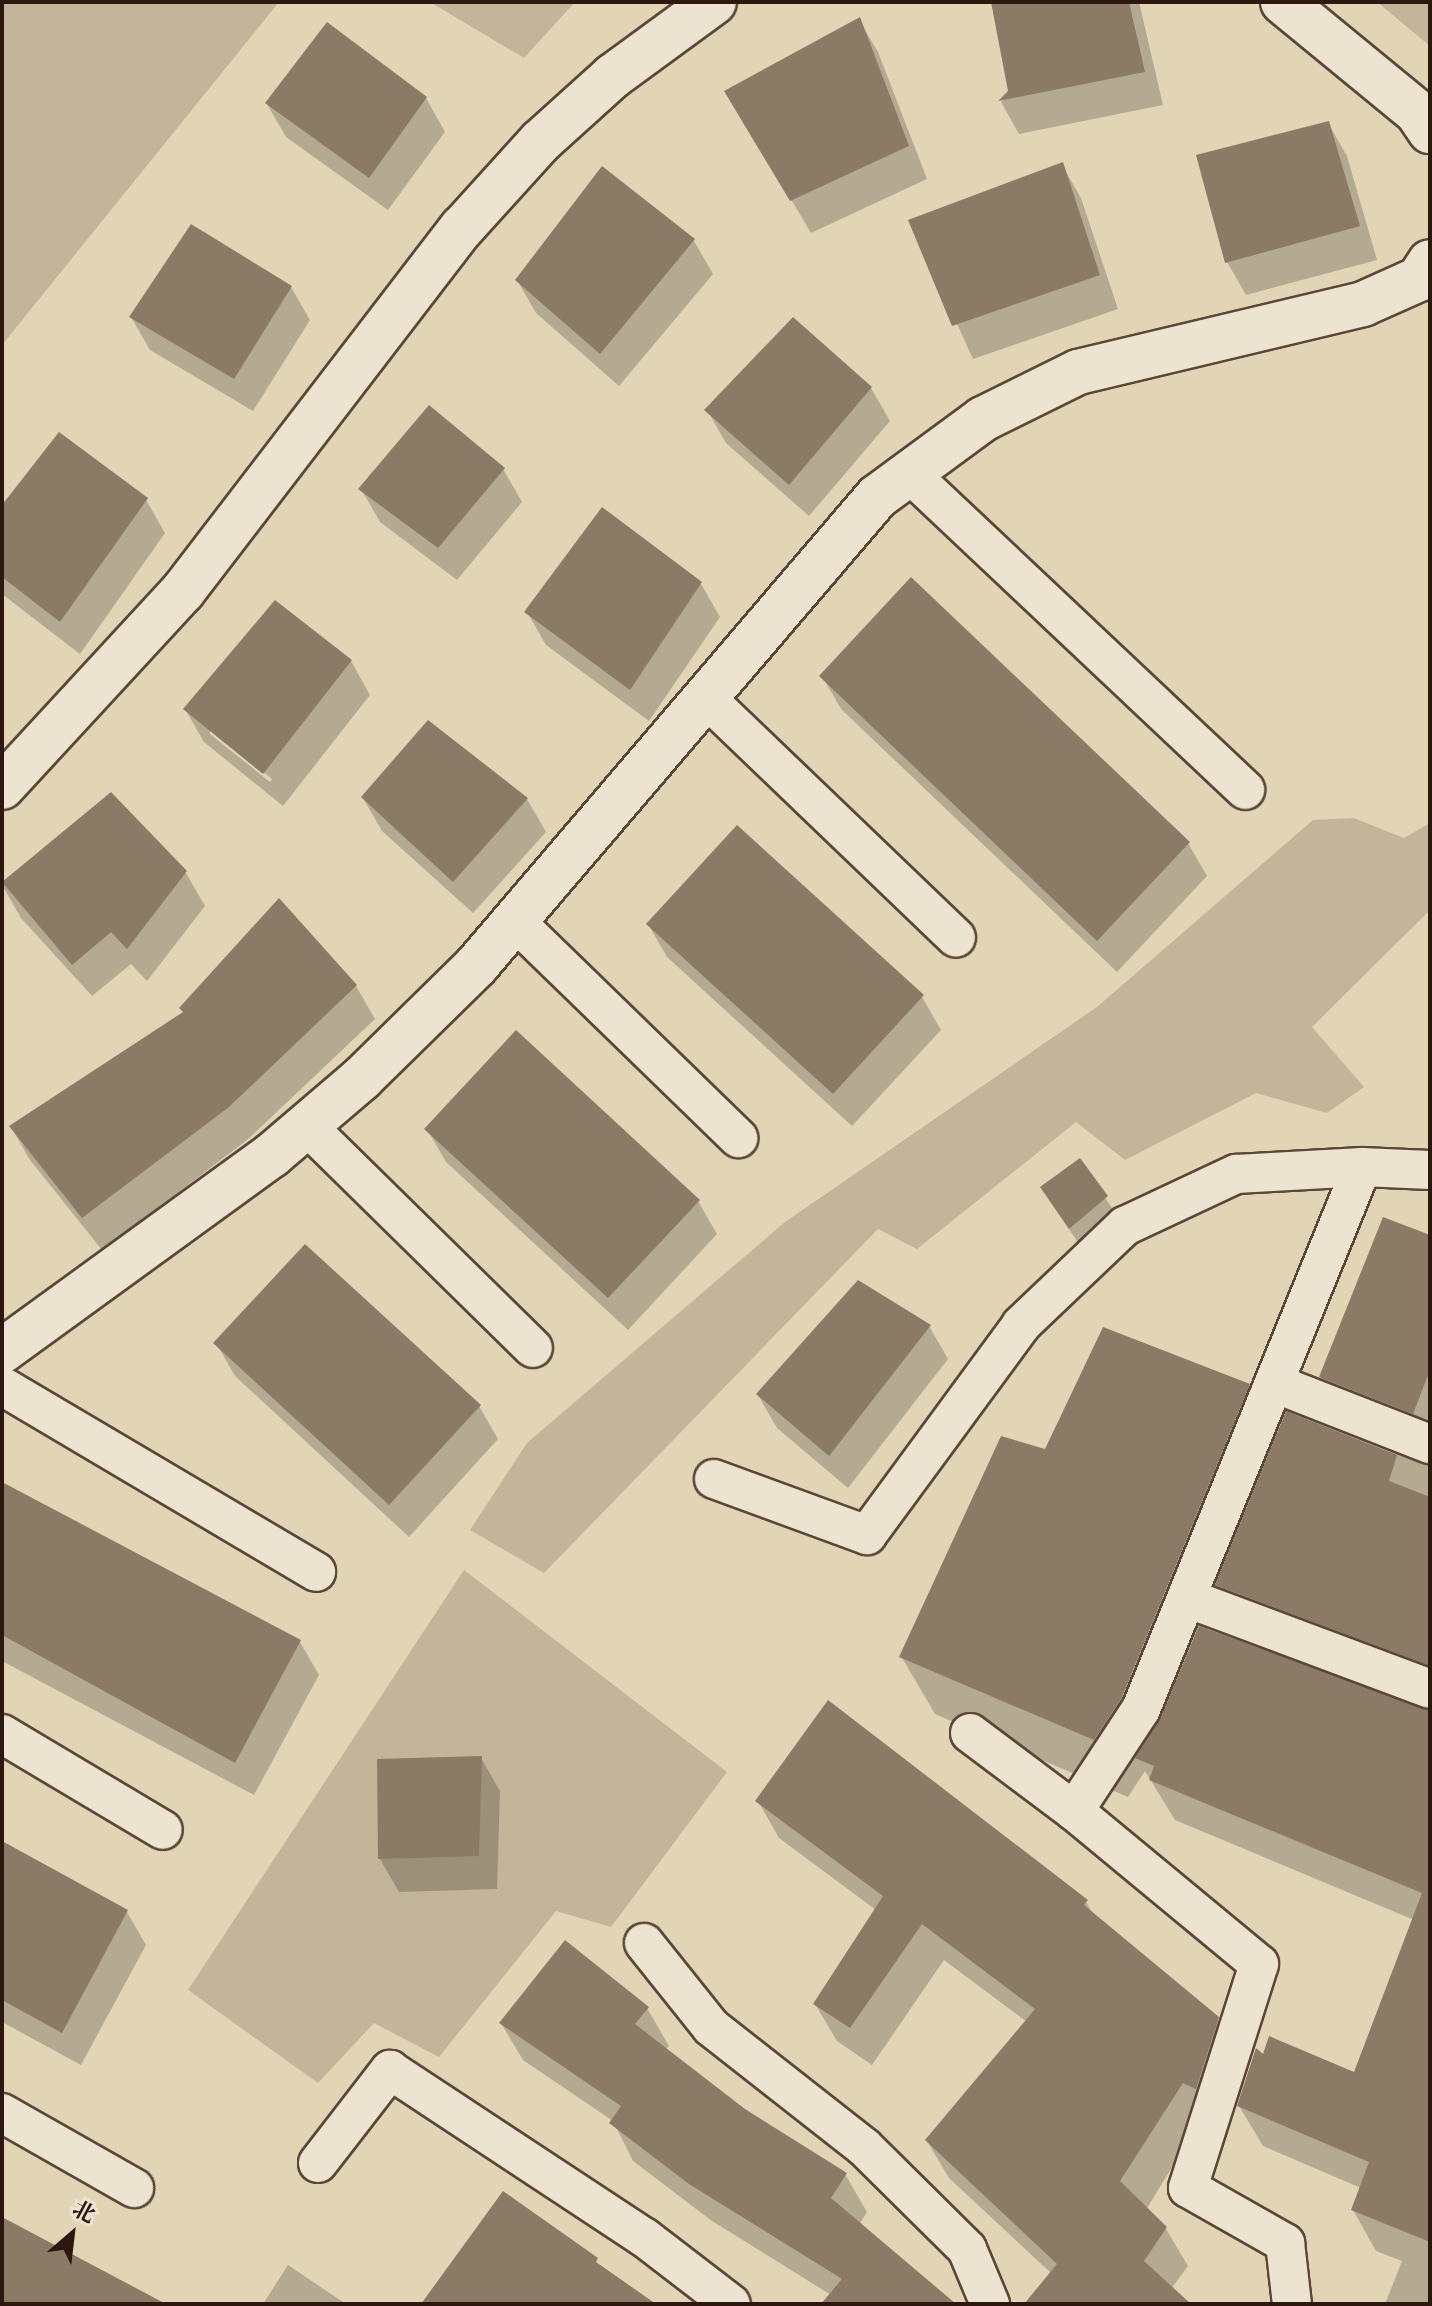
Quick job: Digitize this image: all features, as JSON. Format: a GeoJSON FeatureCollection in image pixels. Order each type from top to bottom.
{"type":"FeatureCollection","features":[{"type":"Feature","properties":{"kind":"street"},"geometry":{"type":"LineString","coordinates":[[2,787],[183,591],[462,228],[531,152],[613,76],[714,2]]}},
{"type":"Feature","properties":{"kind":"street"},"geometry":{"type":"LineString","coordinates":[[1283,2],[1417,112],[1430,131]]}},
{"type":"Feature","properties":{"kind":"street"},"geometry":{"type":"LineString","coordinates":[[2,1351],[306,1125],[362,1078],[514,920],[877,497],[983,419],[1078,372],[1363,304],[1419,279],[1430,262]]}},
{"type":"Feature","properties":{"kind":"lane"},"geometry":{"type":"LineString","coordinates":[[909,473],[1245,790]]}},
{"type":"Feature","properties":{"kind":"lane"},"geometry":{"type":"LineString","coordinates":[[704,696],[956,938]]}},
{"type":"Feature","properties":{"kind":"lane"},"geometry":{"type":"LineString","coordinates":[[514,920],[738,1138]]}},
{"type":"Feature","properties":{"kind":"lane"},"geometry":{"type":"LineString","coordinates":[[306,1125],[533,1348]]}},
{"type":"Feature","properties":{"kind":"lane"},"geometry":{"type":"LineString","coordinates":[[1074,1811],[1141,1709],[1362,1167]]}},
{"type":"Feature","properties":{"kind":"lane"},"geometry":{"type":"LineString","coordinates":[[714,1479],[867,1535],[1021,1325],[1125,1226],[1236,1174],[1362,1167],[1430,1170]]}},
{"type":"Feature","properties":{"kind":"lane"},"geometry":{"type":"LineString","coordinates":[[1274,1383],[1430,1444]]}},
{"type":"Feature","properties":{"kind":"lane"},"geometry":{"type":"LineString","coordinates":[[2,1386],[316,1572]]}},
{"type":"Feature","properties":{"kind":"lane"},"geometry":{"type":"LineString","coordinates":[[1187,1598],[1430,1689]]}},
{"type":"Feature","properties":{"kind":"lane"},"geometry":{"type":"LineString","coordinates":[[970,1733],[1074,1811],[1259,1964],[1188,2188],[1285,2243],[1292,2304]]}},
{"type":"Feature","properties":{"kind":"lane"},"geometry":{"type":"LineString","coordinates":[[2,1734],[163,1830]]}},
{"type":"Feature","properties":{"kind":"lane"},"geometry":{"type":"LineString","coordinates":[[644,1943],[711,2027],[864,2147],[967,2249],[990,2304]]}},
{"type":"Feature","properties":{"kind":"lane"},"geometry":{"type":"LineString","coordinates":[[318,2163],[390,2070],[645,2238],[731,2304]]}},
{"type":"Feature","properties":{"kind":"lane"},"geometry":{"type":"LineString","coordinates":[[2,2113],[134,2188]]}},
{"type":"Feature","properties":{"kind":"shaded area"},"geometry":{"type":"Polygon","coordinates":[[[2,2],[279,2],[2,345],[2,2]]]}},
{"type":"Feature","properties":{"kind":"shaded area"},"geometry":{"type":"Polygon","coordinates":[[[430,2],[575,2],[524,58],[430,2]]]}},
{"type":"Feature","properties":{"kind":"shaded area"},"geometry":{"type":"Polygon","coordinates":[[[1377,2],[1430,2],[1430,46],[1377,2]]]}},
{"type":"Feature","properties":{"kind":"shaded area"},"geometry":{"type":"Polygon","coordinates":[[[1354,818],[1404,838],[1430,823],[1430,910],[1312,1027],[1364,1087],[1327,1113],[1256,1093],[1125,1160],[1076,1122],[917,1249],[878,1229],[544,1573],[470,1530],[527,1443],[785,1222],[1097,1007],[1313,820],[1354,818]]]}},
{"type":"Feature","properties":{"kind":"shaded area"},"geometry":{"type":"Polygon","coordinates":[[[464,1570],[727,1772],[611,1927],[556,1911],[439,2057],[374,2023],[318,2083],[188,1990],[464,1570]]]}},
{"type":"Feature","properties":{"kind":"building"},"geometry":{"type":"Polygon","coordinates":[[[991,2],[1129,2],[1145,72],[998,101],[1008,91],[991,2]]]}},
{"type":"Feature","properties":{"kind":"building"},"geometry":{"type":"Polygon","coordinates":[[[860,17],[909,146],[790,201],[724,91],[860,17]]]}},
{"type":"Feature","properties":{"kind":"building"},"geometry":{"type":"Polygon","coordinates":[[[327,22],[427,97],[369,178],[265,103],[327,22]]]}},
{"type":"Feature","properties":{"kind":"building"},"geometry":{"type":"Polygon","coordinates":[[[1329,121],[1360,226],[1225,263],[1196,155],[1329,121]]]}},
{"type":"Feature","properties":{"kind":"building"},"geometry":{"type":"Polygon","coordinates":[[[1063,162],[1100,275],[952,326],[908,220],[1063,162]]]}},
{"type":"Feature","properties":{"kind":"building"},"geometry":{"type":"Polygon","coordinates":[[[602,166],[695,239],[600,354],[515,280],[602,166]]]}},
{"type":"Feature","properties":{"kind":"building"},"geometry":{"type":"Polygon","coordinates":[[[191,224],[292,286],[234,379],[129,317],[191,224]]]}},
{"type":"Feature","properties":{"kind":"building"},"geometry":{"type":"Polygon","coordinates":[[[793,317],[872,387],[789,485],[704,410],[793,317]]]}},
{"type":"Feature","properties":{"kind":"building"},"geometry":{"type":"Polygon","coordinates":[[[429,405],[505,468],[438,548],[358,489],[429,405]]]}},
{"type":"Feature","properties":{"kind":"building"},"geometry":{"type":"Polygon","coordinates":[[[59,432],[148,498],[60,622],[2,577],[2,505],[59,432]]]}},
{"type":"Feature","properties":{"kind":"building"},"geometry":{"type":"Polygon","coordinates":[[[602,507],[702,582],[630,690],[524,612],[602,507]]]}},
{"type":"Feature","properties":{"kind":"building"},"geometry":{"type":"Polygon","coordinates":[[[911,577],[1190,842],[1097,941],[819,676],[911,577]]]}},
{"type":"Feature","properties":{"kind":"building"},"geometry":{"type":"Polygon","coordinates":[[[275,600],[352,660],[263,774],[183,709],[275,600]]]}},
{"type":"Feature","properties":{"kind":"building"},"geometry":{"type":"Polygon","coordinates":[[[428,720],[528,798],[453,882],[361,797],[428,720]]]}},
{"type":"Feature","properties":{"kind":"building"},"geometry":{"type":"Polygon","coordinates":[[[111,792],[187,871],[127,949],[111,932],[72,965],[2,882],[111,792]]]}},
{"type":"Feature","properties":{"kind":"building"},"geometry":{"type":"Polygon","coordinates":[[[737,825],[924,995],[833,1094],[646,924],[737,825]]]}},
{"type":"Feature","properties":{"kind":"building"},"geometry":{"type":"Polygon","coordinates":[[[279,898],[357,985],[229,1107],[82,1218],[9,1126],[183,1012],[179,1008],[279,898]]]}},
{"type":"Feature","properties":{"kind":"building"},"geometry":{"type":"Polygon","coordinates":[[[516,1030],[700,1200],[608,1298],[424,1129],[516,1030]]]}},
{"type":"Feature","properties":{"kind":"building"},"geometry":{"type":"Polygon","coordinates":[[[1080,1158],[1108,1196],[1069,1229],[1040,1187],[1080,1158]]]}},
{"type":"Feature","properties":{"kind":"building"},"geometry":{"type":"Polygon","coordinates":[[[1383,1217],[1430,1235],[1430,1370],[1413,1414],[1319,1377],[1383,1217]]]}},
{"type":"Feature","properties":{"kind":"building"},"geometry":{"type":"Polygon","coordinates":[[[305,1244],[481,1405],[389,1505],[213,1343],[305,1244]]]}},
{"type":"Feature","properties":{"kind":"building"},"geometry":{"type":"Polygon","coordinates":[[[858,1280],[931,1325],[829,1456],[756,1394],[858,1280]]]}},
{"type":"Feature","properties":{"kind":"building"},"geometry":{"type":"Polygon","coordinates":[[[1103,1327],[1250,1384],[1121,1699],[1094,1740],[899,1657],[1001,1436],[1045,1449],[1103,1327]]]}},
{"type":"Feature","properties":{"kind":"building"},"geometry":{"type":"Polygon","coordinates":[[[1286,1411],[1397,1455],[1389,1481],[1430,1497],[1430,1666],[1215,1585],[1286,1411]]]}},
{"type":"Feature","properties":{"kind":"building"},"geometry":{"type":"Polygon","coordinates":[[[2,1482],[301,1640],[235,1763],[2,1635],[2,1482]]]}},
{"type":"Feature","properties":{"kind":"building"},"geometry":{"type":"Polygon","coordinates":[[[1199,1626],[1430,1710],[1430,2242],[1351,2210],[1369,2162],[1237,2106],[1256,2048],[1263,2054],[1269,2036],[1354,2072],[1422,1893],[1149,1780],[1154,1766],[1135,1758],[1161,1717],[1199,1626]]]}},
{"type":"Feature","properties":{"kind":"building"},"geometry":{"type":"Polygon","coordinates":[[[828,1700],[1088,1900],[1084,1905],[1219,2017],[1196,2089],[1183,2083],[1120,2181],[1167,2227],[1144,2261],[1191,2304],[1024,2304],[1057,2264],[925,2140],[1035,2009],[922,1924],[850,2028],[813,2004],[883,1896],[755,1801],[828,1700]]]}},
{"type":"Feature","properties":{"kind":"building"},"geometry":{"type":"Polygon","coordinates":[[[482,1756],[479,1856],[378,1859],[377,1759],[482,1756]]]}},
{"type":"Feature","properties":{"kind":"building"},"geometry":{"type":"Polygon","coordinates":[[[2,1841],[128,1910],[62,2033],[2,2000],[2,1841]]]}},
{"type":"Feature","properties":{"kind":"building"},"geometry":{"type":"Polygon","coordinates":[[[565,1940],[649,2007],[635,2024],[745,2109],[847,2173],[831,2198],[956,2304],[821,2304],[842,2279],[689,2184],[609,2123],[621,2106],[499,2023],[565,1940]]]}},
{"type":"Feature","properties":{"kind":"building"},"geometry":{"type":"Polygon","coordinates":[[[503,2191],[598,2258],[596,2262],[656,2304],[421,2304],[503,2191]]]}},
{"type":"Feature","properties":{"kind":"building"},"geometry":{"type":"Polygon","coordinates":[[[2,2217],[166,2304],[2,2304],[2,2217]]]}}]}
